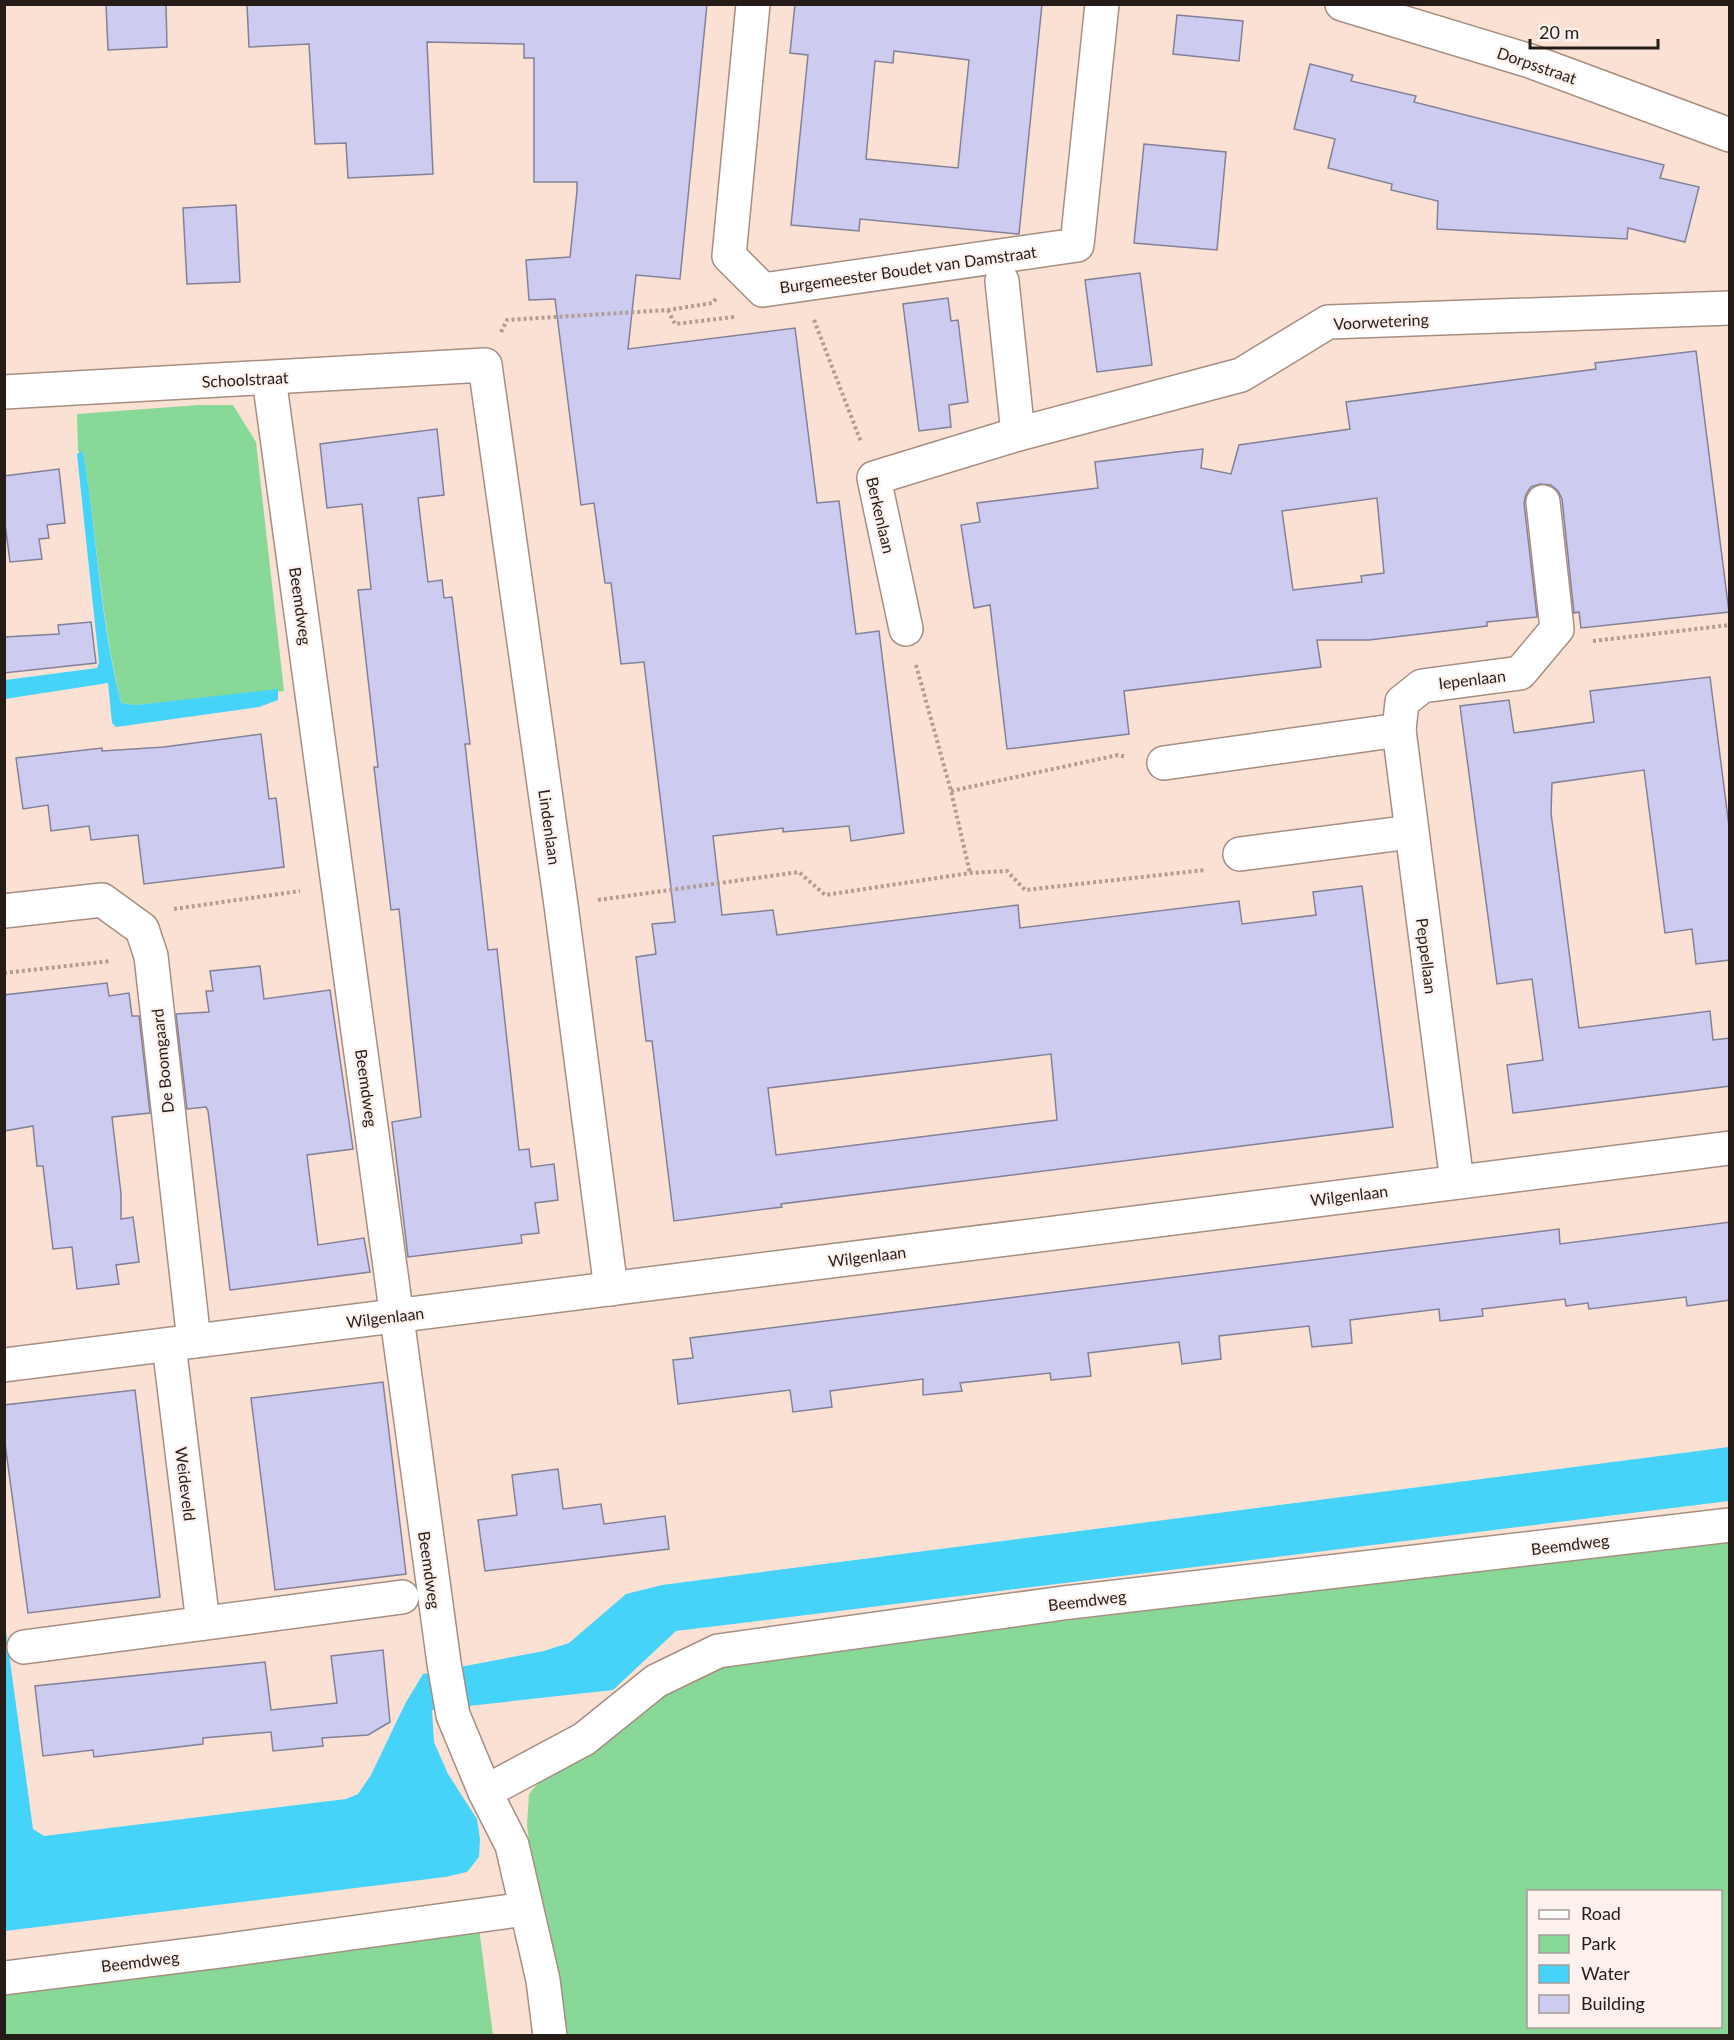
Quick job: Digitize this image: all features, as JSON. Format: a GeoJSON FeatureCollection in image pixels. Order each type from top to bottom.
{"type":"FeatureCollection","features":[{"type":"Feature","properties":{"kind":"street","name":"Burgemeester Boudet van Damstraat"},"geometry":{"type":"LineString","coordinates":[[753,4],[729,256],[763,290],[1077,245],[1102,4]]}},
{"type":"Feature","properties":{"kind":"street","name":"Dorpsstraat"},"geometry":{"type":"LineString","coordinates":[[1342,4],[1530,61],[1730,135]]}},
{"type":"Feature","properties":{"kind":"street"},"geometry":{"type":"LineString","coordinates":[[1002,281],[1018,434]]}},
{"type":"Feature","properties":{"kind":"street","name":"Voorwetering"},"geometry":{"type":"LineString","coordinates":[[874,478],[1018,434],[1241,375],[1328,322],[1730,308]]}},
{"type":"Feature","properties":{"kind":"street","name":"Schoolstraat"},"geometry":{"type":"LineString","coordinates":[[4,392],[485,366]]}},
{"type":"Feature","properties":{"kind":"street","name":"Lindenlaan"},"geometry":{"type":"LineString","coordinates":[[485,366],[561,905],[611,1289]]}},
{"type":"Feature","properties":{"kind":"street","name":"Beemdweg"},"geometry":{"type":"LineString","coordinates":[[269,378],[399,1316],[432,1591],[444,1663],[453,1715],[485,1792],[512,1845],[543,1980],[550,2036]]}},
{"type":"Feature","properties":{"kind":"street","name":"Berkenlaan"},"geometry":{"type":"LineString","coordinates":[[874,478],[906,629]]}},
{"type":"Feature","properties":{"kind":"street","name":"Iepenlaan"},"geometry":{"type":"LineString","coordinates":[[1399,730],[1402,702],[1422,686],[1520,673],[1557,629],[1543,502]]}},
{"type":"Feature","properties":{"kind":"street"},"geometry":{"type":"LineString","coordinates":[[1164,763],[1399,730]]}},
{"type":"Feature","properties":{"kind":"street","name":"Peppellaan"},"geometry":{"type":"LineString","coordinates":[[1399,730],[1457,1182]]}},
{"type":"Feature","properties":{"kind":"street"},"geometry":{"type":"LineString","coordinates":[[1240,854],[1411,832]]}},
{"type":"Feature","properties":{"kind":"street"},"geometry":{"type":"LineString","coordinates":[[4,911],[102,900],[146,943]]}},
{"type":"Feature","properties":{"kind":"street","name":"De Boomgaard"},"geometry":{"type":"LineString","coordinates":[[146,943],[181,1343]]}},
{"type":"Feature","properties":{"kind":"street","name":"Wilgenlaan"},"geometry":{"type":"LineString","coordinates":[[4,1365],[1730,1148]]}},
{"type":"Feature","properties":{"kind":"street","name":"Weideveld"},"geometry":{"type":"LineString","coordinates":[[181,1343],[203,1623]]}},
{"type":"Feature","properties":{"kind":"street","name":"Beemdweg"},"geometry":{"type":"LineString","coordinates":[[485,1792],[584,1740],[656,1681],[718,1651],[1063,1603],[1730,1525]]}},
{"type":"Feature","properties":{"kind":"street"},"geometry":{"type":"LineString","coordinates":[[24,1647],[402,1597]]}},
{"type":"Feature","properties":{"kind":"street","name":"Beemdweg"},"geometry":{"type":"LineString","coordinates":[[4,1978],[233,1950],[525,1909]]}},
{"type":"Feature","properties":{"kind":"path"},"geometry":{"type":"LineString","coordinates":[[485,366],[507,320],[668,310],[712,303],[745,272]]}},
{"type":"Feature","properties":{"kind":"path","name":"Berkenlaan"},"geometry":{"type":"LineString","coordinates":[[810,309],[874,478]]}},
{"type":"Feature","properties":{"kind":"path"},"geometry":{"type":"LineString","coordinates":[[668,310],[675,324],[742,316]]}},
{"type":"Feature","properties":{"kind":"path"},"geometry":{"type":"LineString","coordinates":[[1542,646],[1730,625]]}},
{"type":"Feature","properties":{"kind":"path"},"geometry":{"type":"LineString","coordinates":[[906,629],[951,791],[970,873]]}},
{"type":"Feature","properties":{"kind":"path"},"geometry":{"type":"LineString","coordinates":[[951,791],[1118,755],[1164,763]]}},
{"type":"Feature","properties":{"kind":"path"},"geometry":{"type":"LineString","coordinates":[[561,905],[799,872],[825,895],[970,873],[1007,871],[1025,890],[1228,868],[1240,854]]}},
{"type":"Feature","properties":{"kind":"path"},"geometry":{"type":"LineString","coordinates":[[4,974],[146,943],[156,911],[339,885]]}},
{"type":"Feature","properties":{"kind":"green space"},"geometry":{"type":"Polygon","coordinates":[[[199,405],[233,405],[256,442],[284,691],[135,705],[121,703],[104,609],[83,451],[79,453],[78,450],[77,414],[199,405]]]}},
{"type":"Feature","properties":{"kind":"green space"},"geometry":{"type":"Polygon","coordinates":[[[1729,1540],[1729,2035],[552,2035],[527,1825],[529,1794],[539,1782],[590,1748],[682,1667],[1729,1540]]]}},
{"type":"Feature","properties":{"kind":"green space"},"geometry":{"type":"Polygon","coordinates":[[[477,1913],[493,2035],[5,2035],[4,1976],[477,1913]]]}},
{"type":"Feature","properties":{"kind":"water"},"geometry":{"type":"Polygon","coordinates":[[[83,451],[103,609],[121,703],[136,705],[278,689],[278,700],[259,707],[116,727],[112,723],[108,683],[5,699],[5,680],[97,668],[99,662],[77,454],[83,451]]]}},
{"type":"Feature","properties":{"kind":"water"},"geometry":{"type":"Polygon","coordinates":[[[1729,1447],[1729,1501],[676,1631],[613,1690],[432,1710],[434,1742],[448,1774],[477,1819],[480,1839],[479,1857],[467,1872],[445,1877],[5,1931],[4,1617],[33,1829],[44,1836],[346,1799],[358,1794],[371,1775],[405,1704],[423,1674],[544,1651],[569,1643],[626,1594],[662,1585],[1729,1447]]]}},
{"type":"Feature","properties":{"kind":"building"},"geometry":{"type":"Polygon","coordinates":[[[106,4],[166,4],[167,47],[108,50],[106,4]]]}},
{"type":"Feature","properties":{"kind":"building"},"geometry":{"type":"Polygon","coordinates":[[[247,4],[707,4],[680,279],[636,275],[628,349],[795,328],[817,503],[839,501],[856,634],[879,631],[904,833],[851,841],[849,826],[783,832],[783,828],[713,836],[722,915],[773,910],[777,935],[1018,905],[1020,928],[1239,901],[1242,924],[1316,915],[1313,892],[1362,886],[1393,1127],[781,1204],[782,1207],[674,1221],[652,1041],[646,1041],[636,957],[656,954],[652,924],[675,922],[644,662],[621,664],[611,583],[605,583],[594,503],[581,505],[555,299],[529,300],[526,260],[570,257],[577,191],[577,182],[534,182],[534,58],[524,58],[524,44],[427,42],[433,174],[348,178],[346,143],[315,144],[309,44],[249,47],[247,4]],[[1051,1054],[768,1088],[776,1155],[1057,1120],[1051,1054]]]}},
{"type":"Feature","properties":{"kind":"building"},"geometry":{"type":"Polygon","coordinates":[[[795,4],[1042,4],[1019,234],[860,219],[859,231],[791,225],[808,55],[790,53],[795,4]],[[894,51],[893,63],[875,61],[866,159],[958,168],[969,60],[894,51]]]}},
{"type":"Feature","properties":{"kind":"building"},"geometry":{"type":"Polygon","coordinates":[[[1177,15],[1243,21],[1239,61],[1173,54],[1177,15]]]}},
{"type":"Feature","properties":{"kind":"building"},"geometry":{"type":"Polygon","coordinates":[[[1310,64],[1353,75],[1351,81],[1416,96],[1414,102],[1664,165],[1660,178],[1699,187],[1685,242],[1628,228],[1627,239],[1437,229],[1438,201],[1391,190],[1392,184],[1328,168],[1335,139],[1294,129],[1310,64]]]}},
{"type":"Feature","properties":{"kind":"building"},"geometry":{"type":"Polygon","coordinates":[[[1144,144],[1226,152],[1217,250],[1134,243],[1144,144]]]}},
{"type":"Feature","properties":{"kind":"building"},"geometry":{"type":"Polygon","coordinates":[[[236,205],[240,282],[187,284],[183,208],[236,205]]]}},
{"type":"Feature","properties":{"kind":"building"},"geometry":{"type":"Polygon","coordinates":[[[1140,273],[1152,365],[1097,372],[1085,280],[1140,273]]]}},
{"type":"Feature","properties":{"kind":"building"},"geometry":{"type":"Polygon","coordinates":[[[948,298],[951,321],[958,320],[968,402],[949,405],[951,427],[919,431],[903,304],[948,298]]]}},
{"type":"Feature","properties":{"kind":"building"},"geometry":{"type":"Polygon","coordinates":[[[1696,351],[1729,612],[1581,628],[1579,612],[1574,613],[1562,499],[1551,485],[1540,484],[1531,487],[1524,503],[1537,617],[1487,622],[1487,626],[1369,640],[1317,640],[1321,667],[1124,691],[1129,734],[1007,749],[990,605],[974,608],[961,525],[980,522],[977,503],[1098,488],[1095,462],[1176,452],[1203,449],[1201,468],[1231,474],[1239,445],[1350,429],[1346,402],[1596,369],[1595,363],[1696,351]],[[1377,498],[1282,511],[1293,590],[1362,582],[1361,576],[1384,573],[1377,498]]]}},
{"type":"Feature","properties":{"kind":"building"},"geometry":{"type":"Polygon","coordinates":[[[437,429],[444,495],[418,498],[428,582],[442,580],[444,598],[452,597],[470,744],[465,744],[488,950],[497,949],[519,1150],[529,1149],[531,1167],[554,1164],[558,1200],[535,1203],[539,1233],[521,1235],[522,1243],[408,1257],[392,1122],[421,1117],[399,909],[391,910],[374,767],[378,767],[358,590],[371,589],[362,504],[327,508],[320,444],[437,429]]]}},
{"type":"Feature","properties":{"kind":"building"},"geometry":{"type":"Polygon","coordinates":[[[59,469],[65,523],[47,525],[49,538],[39,539],[42,559],[10,562],[4,516],[4,476],[59,469]]]}},
{"type":"Feature","properties":{"kind":"building"},"geometry":{"type":"Polygon","coordinates":[[[91,622],[96,663],[4,673],[4,637],[59,634],[58,625],[91,622]]]}},
{"type":"Feature","properties":{"kind":"building"},"geometry":{"type":"Polygon","coordinates":[[[1710,677],[1730,834],[1730,960],[1696,964],[1692,929],[1665,933],[1644,770],[1552,783],[1551,813],[1579,1028],[1710,1011],[1713,1040],[1730,1038],[1730,1086],[1513,1113],[1507,1065],[1543,1060],[1532,979],[1497,984],[1460,706],[1509,700],[1514,733],[1594,722],[1590,691],[1710,677]]]}},
{"type":"Feature","properties":{"kind":"building"},"geometry":{"type":"Polygon","coordinates":[[[261,734],[269,799],[276,798],[284,867],[144,884],[138,835],[91,840],[89,826],[51,831],[48,805],[23,809],[16,758],[102,748],[102,751],[164,747],[261,734]]]}},
{"type":"Feature","properties":{"kind":"building"},"geometry":{"type":"Polygon","coordinates":[[[260,966],[264,999],[330,990],[353,1149],[307,1155],[318,1245],[364,1238],[370,1272],[230,1290],[208,1111],[206,1107],[187,1109],[176,1014],[209,1012],[206,991],[213,991],[210,971],[260,966]]]}},
{"type":"Feature","properties":{"kind":"building"},"geometry":{"type":"Polygon","coordinates":[[[107,983],[109,996],[129,993],[132,1016],[139,1016],[150,1113],[112,1117],[121,1194],[121,1219],[133,1217],[139,1262],[116,1265],[119,1284],[77,1289],[72,1247],[53,1249],[43,1166],[37,1166],[33,1126],[4,1131],[4,995],[107,983]]]}},
{"type":"Feature","properties":{"kind":"building"},"geometry":{"type":"Polygon","coordinates":[[[1730,1222],[1730,1300],[1687,1306],[1686,1297],[1589,1309],[1588,1303],[1566,1306],[1565,1299],[1482,1309],[1483,1316],[1440,1321],[1439,1309],[1350,1320],[1352,1343],[1312,1347],[1309,1326],[1219,1336],[1221,1359],[1182,1364],[1179,1342],[1088,1353],[1091,1376],[1051,1380],[1050,1373],[960,1383],[962,1391],[923,1395],[923,1379],[830,1391],[832,1407],[793,1412],[790,1390],[678,1404],[673,1360],[693,1358],[690,1338],[1559,1229],[1560,1244],[1730,1222]]]}},
{"type":"Feature","properties":{"kind":"building"},"geometry":{"type":"Polygon","coordinates":[[[383,1382],[406,1574],[275,1590],[251,1398],[383,1382]]]}},
{"type":"Feature","properties":{"kind":"building"},"geometry":{"type":"Polygon","coordinates":[[[135,1390],[160,1597],[28,1613],[4,1436],[4,1405],[135,1390]]]}},
{"type":"Feature","properties":{"kind":"building"},"geometry":{"type":"Polygon","coordinates":[[[558,1469],[563,1509],[601,1504],[604,1524],[665,1516],[669,1549],[485,1571],[478,1520],[517,1515],[512,1475],[558,1469]]]}},
{"type":"Feature","properties":{"kind":"building"},"geometry":{"type":"Polygon","coordinates":[[[383,1650],[390,1722],[368,1735],[322,1738],[323,1746],[273,1751],[271,1732],[203,1738],[203,1744],[94,1757],[93,1750],[43,1756],[35,1686],[265,1662],[271,1710],[337,1703],[331,1656],[383,1650]]]}}]}
